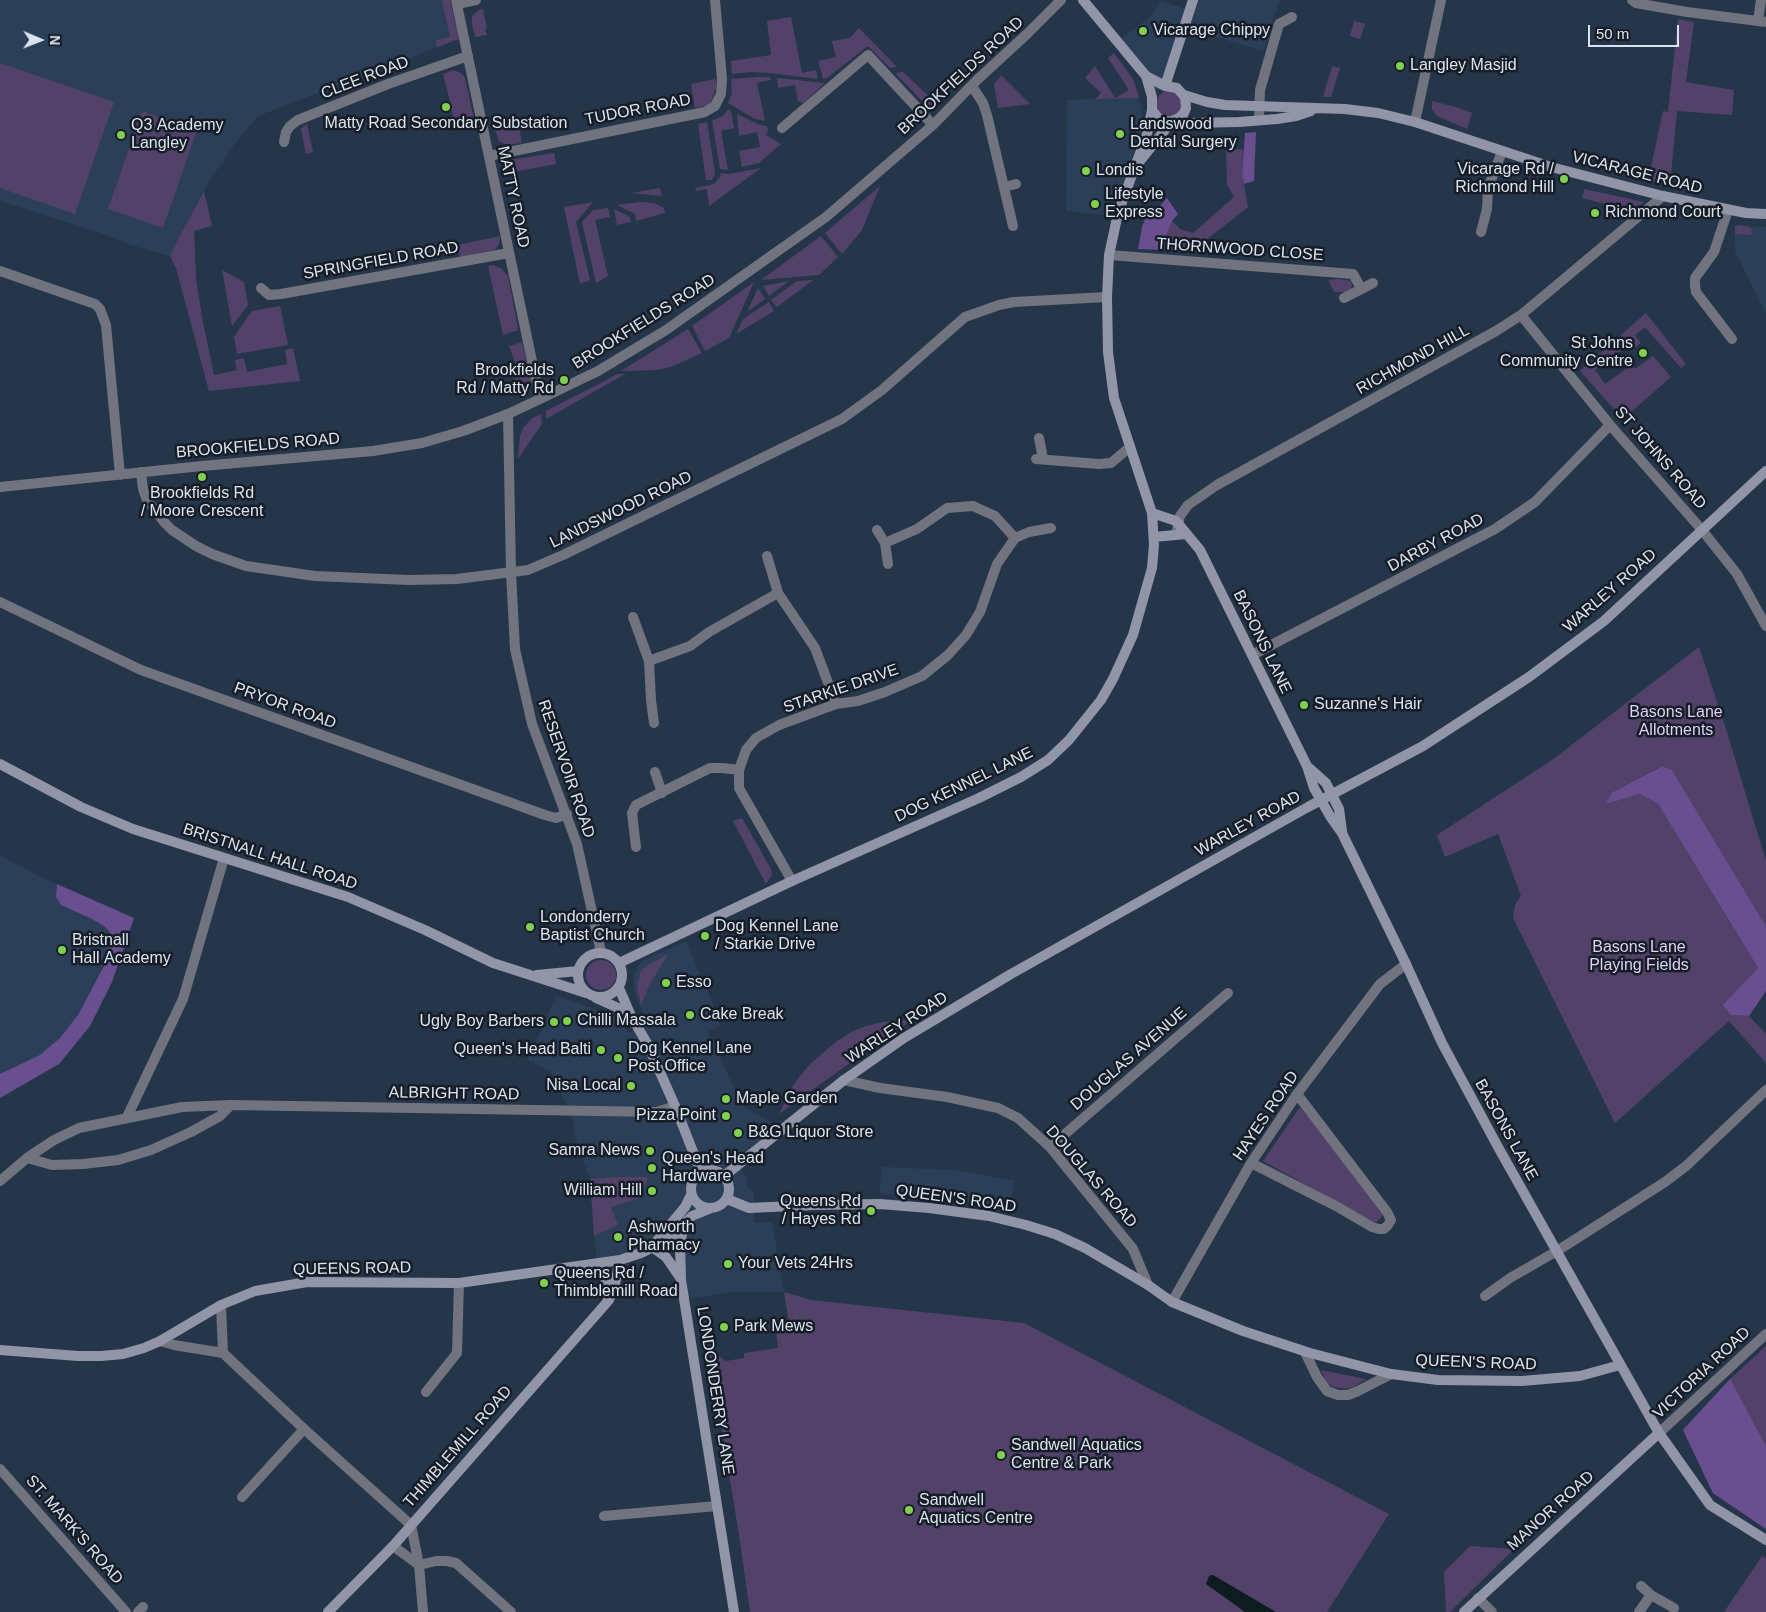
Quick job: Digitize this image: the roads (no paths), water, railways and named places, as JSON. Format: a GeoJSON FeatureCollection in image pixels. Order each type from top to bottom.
{"type":"FeatureCollection","features":[{"type":"Feature","properties":{"kind":"street"},"geometry":{"type":"LineString","coordinates":[[457,2],[476,0]]}},
{"type":"Feature","properties":{"kind":"street","name":"TUDOR ROAD"},"geometry":{"type":"LineString","coordinates":[[489,156],[705,112],[712,108],[718,102],[721,94],[722,79],[715,0]]}},
{"type":"Feature","properties":{"kind":"street","name":"BROOKFIELDS ROAD"},"geometry":{"type":"LineString","coordinates":[[0,487],[373,451],[422,443],[463,431],[508,414],[598,371],[666,330],[826,217],[933,125],[1061,0]]}},
{"type":"Feature","properties":{"kind":"street","name":"VICARAGE ROAD"},"geometry":{"type":"LineString","coordinates":[[1083,0],[1146,76],[1165,86],[1170,86],[1207,102],[1225,105],[1345,109],[1378,113],[1415,122],[1551,167],[1663,196],[1728,210],[1766,214]]}},
{"type":"Feature","properties":{"kind":"street"},"geometry":{"type":"LineString","coordinates":[[1152,98],[1157,90],[1165,86],[1193,0]]}},
{"type":"Feature","properties":{"kind":"street"},"geometry":{"type":"LineString","coordinates":[[1415,122],[1441,0]]}},
{"type":"Feature","properties":{"kind":"street"},"geometry":{"type":"LineString","coordinates":[[1632,0],[1636,3],[1687,12],[1762,21],[1761,0]]}},
{"type":"Feature","properties":{"kind":"street","name":"MATTY ROAD"},"geometry":{"type":"LineString","coordinates":[[457,2],[540,399]]}},
{"type":"Feature","properties":{"kind":"street"},"geometry":{"type":"LineString","coordinates":[[1259,120],[1260,90],[1279,24],[1292,17]]}},
{"type":"Feature","properties":{"kind":"street"},"geometry":{"type":"LineString","coordinates":[[1172,121],[1184,113],[1186,103],[1174,68],[1176,54]]}},
{"type":"Feature","properties":{"kind":"street"},"geometry":{"type":"LineString","coordinates":[[782,128],[868,55],[933,125]]}},
{"type":"Feature","properties":{"kind":"street","name":"CLEE ROAD"},"geometry":{"type":"LineString","coordinates":[[284,142],[286,132],[298,120],[388,84],[468,56]]}},
{"type":"Feature","properties":{"kind":"street","name":"VICARAGE ROAD"},"geometry":{"type":"LineString","coordinates":[[1146,76],[1152,98],[1152,110],[1158,118],[1165,121],[1205,123],[1259,120],[1296,116],[1317,109]]}},
{"type":"Feature","properties":{"kind":"street"},"geometry":{"type":"LineString","coordinates":[[972,86],[988,115],[1013,226]]}},
{"type":"Feature","properties":{"kind":"street","name":"DOG KENNEL LANE"},"geometry":{"type":"LineString","coordinates":[[620,963],[792,881],[979,798],[1021,777],[1048,760],[1088,718],[1101,700],[1113,679],[1133,634],[1152,568],[1154,537],[1152,513],[1114,398],[1108,352],[1107,297],[1109,255],[1118,214],[1147,134],[1152,110]]}},
{"type":"Feature","properties":{"kind":"street","name":"DOG KENNEL LANE"},"geometry":{"type":"LineString","coordinates":[[1134,170],[1172,121]]}},
{"type":"Feature","properties":{"kind":"street"},"geometry":{"type":"LineString","coordinates":[[1481,232],[1488,209],[1488,189],[1502,151]]}},
{"type":"Feature","properties":{"kind":"street"},"geometry":{"type":"LineString","coordinates":[[1004,187],[1016,184]]}},
{"type":"Feature","properties":{"kind":"street","name":"RICHMOND HILL"},"geometry":{"type":"LineString","coordinates":[[1180,531],[1180,516],[1188,505],[1217,485],[1496,331],[1521,315],[1663,196]]}},
{"type":"Feature","properties":{"kind":"street"},"geometry":{"type":"LineString","coordinates":[[1728,210],[1714,252],[1695,278],[1695,285],[1696,292],[1732,339]]}},
{"type":"Feature","properties":{"kind":"street","name":"SPRINGFIELD ROAD"},"geometry":{"type":"LineString","coordinates":[[261,288],[269,295],[281,294],[509,253]]}},
{"type":"Feature","properties":{"kind":"street","name":"THORNWOOD CLOSE"},"geometry":{"type":"LineString","coordinates":[[1109,255],[1353,274],[1361,288]]}},
{"type":"Feature","properties":{"kind":"street"},"geometry":{"type":"LineString","coordinates":[[0,271],[95,304],[100,308],[106,325],[120,475]]}},
{"type":"Feature","properties":{"kind":"street"},"geometry":{"type":"LineString","coordinates":[[1344,298],[1373,283]]}},
{"type":"Feature","properties":{"kind":"street","name":"LANDSWOOD ROAD"},"geometry":{"type":"LineString","coordinates":[[141,472],[143,489],[147,500],[172,530],[204,550],[240,564],[307,575],[409,580],[457,579],[528,570],[842,419],[882,390],[965,317],[999,305],[1014,302],[1107,297]]}},
{"type":"Feature","properties":{"kind":"street","name":"ST JOHNS ROAD"},"geometry":{"type":"LineString","coordinates":[[1521,315],[1610,425],[1702,530],[1737,574],[1766,626]]}},
{"type":"Feature","properties":{"kind":"street","name":"RESERVOIR ROAD"},"geometry":{"type":"LineString","coordinates":[[508,414],[511,572],[515,649],[523,690],[541,751],[567,814],[577,844],[601,952]]}},
{"type":"Feature","properties":{"kind":"street","name":"DARBY ROAD"},"geometry":{"type":"LineString","coordinates":[[1252,655],[1495,529],[1535,502],[1610,425]]}},
{"type":"Feature","properties":{"kind":"street"},"geometry":{"type":"LineString","coordinates":[[1038,438],[1040,459],[1099,464],[1111,463],[1130,447]]}},
{"type":"Feature","properties":{"kind":"street","name":"WARLEY ROAD"},"geometry":{"type":"LineString","coordinates":[[724,1176],[844,1080],[904,1038],[1011,974],[1320,801],[1423,746],[1529,677],[1604,621],[1766,471]]}},
{"type":"Feature","properties":{"kind":"street"},"geometry":{"type":"LineString","coordinates":[[885,544],[917,528],[947,508],[973,506],[996,516],[1015,538],[1029,532],[1051,528]]}},
{"type":"Feature","properties":{"kind":"street","name":"BASONS LANE"},"geometry":{"type":"LineString","coordinates":[[1152,513],[1176,521],[1180,531],[1200,550],[1307,766],[1320,801],[1342,833],[1442,1043],[1498,1147],[1659,1434],[1710,1505],[1766,1540]]}},
{"type":"Feature","properties":{"kind":"street"},"geometry":{"type":"LineString","coordinates":[[876,530],[885,544],[888,564]]}},
{"type":"Feature","properties":{"kind":"street"},"geometry":{"type":"LineString","coordinates":[[1154,537],[1180,531]]}},
{"type":"Feature","properties":{"kind":"street","name":"STARKIE DRIVE"},"geometry":{"type":"LineString","coordinates":[[739,770],[746,750],[756,738],[779,725],[836,704],[858,701],[886,692],[922,676],[948,655],[966,635],[980,612],[997,564],[1015,538]]}},
{"type":"Feature","properties":{"kind":"street"},"geometry":{"type":"LineString","coordinates":[[766,556],[778,592],[815,648],[836,704]]}},
{"type":"Feature","properties":{"kind":"street"},"geometry":{"type":"LineString","coordinates":[[649,661],[690,646],[709,632],[778,592]]}},
{"type":"Feature","properties":{"kind":"street","name":"PRYOR ROAD"},"geometry":{"type":"LineString","coordinates":[[0,602],[141,670],[546,815],[556,818],[567,814]]}},
{"type":"Feature","properties":{"kind":"street"},"geometry":{"type":"LineString","coordinates":[[633,617],[649,661],[654,723]]}},
{"type":"Feature","properties":{"kind":"street","name":"BRISTNALL HALL ROAD"},"geometry":{"type":"LineString","coordinates":[[0,764],[81,807],[132,829],[348,896],[493,963],[588,994],[631,1016]]}},
{"type":"Feature","properties":{"kind":"street","name":"BASONS LANE"},"geometry":{"type":"LineString","coordinates":[[1307,766],[1326,782],[1339,810],[1342,833]]}},
{"type":"Feature","properties":{"kind":"street"},"geometry":{"type":"LineString","coordinates":[[636,846],[632,813],[636,805],[710,768],[739,770],[739,788],[792,881]]}},
{"type":"Feature","properties":{"kind":"street"},"geometry":{"type":"LineString","coordinates":[[655,772],[662,793]]}},
{"type":"Feature","properties":{"kind":"street"},"geometry":{"type":"LineString","coordinates":[[127,1117],[183,999],[224,858]]}},
{"type":"Feature","properties":{"kind":"street"},"geometry":{"type":"LineString","coordinates":[[601,952],[611,955],[620,963],[623,973],[619,988],[611,995],[600,998],[588,994],[582,988],[578,980],[578,971],[586,957],[601,952]]}},
{"type":"Feature","properties":{"kind":"street","name":"HAYES ROAD"},"geometry":{"type":"LineString","coordinates":[[1172,1302],[1251,1163],[1297,1094],[1380,984],[1406,964]]}},
{"type":"Feature","properties":{"kind":"street","name":"BRISTNALL HALL ROAD"},"geometry":{"type":"LineString","coordinates":[[532,976],[578,971]]}},
{"type":"Feature","properties":{"kind":"street"},"geometry":{"type":"LineString","coordinates":[[619,988],[676,1106],[701,1172]]}},
{"type":"Feature","properties":{"kind":"street","name":"DOUGLAS AVENUE"},"geometry":{"type":"LineString","coordinates":[[1050,1147],[1228,994]]}},
{"type":"Feature","properties":{"kind":"street","name":"DOUGLAS ROAD"},"geometry":{"type":"LineString","coordinates":[[844,1080],[880,1088],[947,1097],[998,1108],[1018,1118],[1050,1147],[1133,1249],[1148,1286]]}},
{"type":"Feature","properties":{"kind":"street"},"geometry":{"type":"LineString","coordinates":[[1485,1296],[1510,1278],[1557,1251],[1665,1182],[1686,1166],[1766,1090]]}},
{"type":"Feature","properties":{"kind":"street"},"geometry":{"type":"LineString","coordinates":[[1251,1163],[1336,1206],[1372,1227],[1384,1229],[1388,1225],[1391,1220],[1387,1212],[1297,1094]]}},
{"type":"Feature","properties":{"kind":"street"},"geometry":{"type":"LineString","coordinates":[[26,1158],[52,1165],[118,1160],[151,1150],[191,1132],[220,1116],[231,1105]]}},
{"type":"Feature","properties":{"kind":"street","name":"ALBRIGHT ROAD"},"geometry":{"type":"LineString","coordinates":[[0,1181],[26,1158],[54,1140],[80,1128],[182,1107],[231,1105],[657,1112],[676,1106]]}},
{"type":"Feature","properties":{"kind":"street"},"geometry":{"type":"LineString","coordinates":[[608,1300],[606,1282],[598,1264],[620,1260],[666,1241],[692,1216],[722,1204],[727,1199],[729,1185],[724,1176],[714,1170],[701,1172],[693,1179],[690,1187],[691,1195],[695,1202],[701,1207],[709,1209]]}},
{"type":"Feature","properties":{"kind":"street"},"geometry":{"type":"LineString","coordinates":[[652,1247],[672,1225],[691,1195]]}},
{"type":"Feature","properties":{"kind":"street","name":"QUEEN'S ROAD"},"geometry":{"type":"LineString","coordinates":[[727,1199],[749,1208],[880,1204],[989,1216],[1055,1234],[1085,1248],[1172,1302],[1243,1332],[1305,1352],[1391,1374],[1438,1380],[1522,1382],[1580,1376],[1620,1365]]}},
{"type":"Feature","properties":{"kind":"street","name":"LONDONDERRY LANE"},"geometry":{"type":"LineString","coordinates":[[684,1225],[680,1244],[681,1280],[734,1612]]}},
{"type":"Feature","properties":{"kind":"street","name":"LONDONDERRY LANE"},"geometry":{"type":"LineString","coordinates":[[652,1247],[666,1257],[681,1280]]}},
{"type":"Feature","properties":{"kind":"street","name":"THIMBLEMILL ROAD"},"geometry":{"type":"LineString","coordinates":[[328,1612],[393,1546],[608,1300],[615,1284],[620,1260]]}},
{"type":"Feature","properties":{"kind":"street","name":"QUEENS ROAD"},"geometry":{"type":"LineString","coordinates":[[0,1350],[101,1356],[123,1354],[160,1341],[221,1305],[255,1291],[308,1282],[459,1283],[598,1264]]}},
{"type":"Feature","properties":{"kind":"street"},"geometry":{"type":"LineString","coordinates":[[426,1392],[457,1353],[459,1283]]}},
{"type":"Feature","properties":{"kind":"street"},"geometry":{"type":"LineString","coordinates":[[221,1305],[223,1354]]}},
{"type":"Feature","properties":{"kind":"street","name":"VICTORIA ROAD"},"geometry":{"type":"LineString","coordinates":[[1659,1434],[1766,1334]]}},
{"type":"Feature","properties":{"kind":"street"},"geometry":{"type":"LineString","coordinates":[[160,1341],[223,1354],[411,1525],[419,1565],[423,1612]]}},
{"type":"Feature","properties":{"kind":"street"},"geometry":{"type":"LineString","coordinates":[[1305,1352],[1317,1377],[1327,1391],[1338,1396],[1358,1392],[1391,1374]]}},
{"type":"Feature","properties":{"kind":"street"},"geometry":{"type":"LineString","coordinates":[[242,1497],[304,1429]]}},
{"type":"Feature","properties":{"kind":"street","name":"MANOR ROAD"},"geometry":{"type":"LineString","coordinates":[[1464,1612],[1659,1434]]}},
{"type":"Feature","properties":{"kind":"street","name":"ST. MARK'S ROAD"},"geometry":{"type":"LineString","coordinates":[[0,1469],[126,1612]]}},
{"type":"Feature","properties":{"kind":"street"},"geometry":{"type":"LineString","coordinates":[[604,1516],[717,1506]]}},
{"type":"Feature","properties":{"kind":"street"},"geometry":{"type":"LineString","coordinates":[[393,1546],[419,1565],[436,1561],[456,1563],[511,1612]]}},
{"type":"Feature","properties":{"kind":"street"},"geometry":{"type":"LineString","coordinates":[[1641,1586],[1651,1595],[1674,1608]]}},
{"type":"Feature","properties":{"kind":"street"},"geometry":{"type":"LineString","coordinates":[[1639,1612],[1651,1595]]}},
{"type":"Feature","properties":{"kind":"street"},"geometry":{"type":"LineString","coordinates":[[1478,1598],[1492,1612]]}},
{"type":"Feature","properties":{"kind":"place","name":"Vicarage Chippy"},"geometry":{"type":"Point","coordinates":[1143,31]}},
{"type":"Feature","properties":{"kind":"place","name":"Langley Masjid"},"geometry":{"type":"Point","coordinates":[1400,66]}},
{"type":"Feature","properties":{"kind":"place","name":"Matty Road Secondary Substation"},"geometry":{"type":"Point","coordinates":[446,107]}},
{"type":"Feature","properties":{"kind":"place","name":"Landswood Dental Surgery"},"geometry":{"type":"Point","coordinates":[1120,134]}},
{"type":"Feature","properties":{"kind":"place","name":"Q3 Academy Langley"},"geometry":{"type":"Point","coordinates":[121,135]}},
{"type":"Feature","properties":{"kind":"place","name":"Londis"},"geometry":{"type":"Point","coordinates":[1086,171]}},
{"type":"Feature","properties":{"kind":"place","name":"Vicarage Rd / Richmond Hill"},"geometry":{"type":"Point","coordinates":[1564,179]}},
{"type":"Feature","properties":{"kind":"place","name":"Lifestyle Express"},"geometry":{"type":"Point","coordinates":[1095,204]}},
{"type":"Feature","properties":{"kind":"place","name":"Richmond Court"},"geometry":{"type":"Point","coordinates":[1595,213]}},
{"type":"Feature","properties":{"kind":"place","name":"St Johns Community Centre"},"geometry":{"type":"Point","coordinates":[1643,353]}},
{"type":"Feature","properties":{"kind":"place","name":"Brookfields Rd / Matty Rd"},"geometry":{"type":"Point","coordinates":[564,380]}},
{"type":"Feature","properties":{"kind":"place","name":"Brookfields Rd / Moore Crescent"},"geometry":{"type":"Point","coordinates":[202,477]}},
{"type":"Feature","properties":{"kind":"place","name":"Suzanne's Hair"},"geometry":{"type":"Point","coordinates":[1304,705]}},
{"type":"Feature","properties":{"kind":"place","name":"Londonderry Baptist Church"},"geometry":{"type":"Point","coordinates":[530,927]}},
{"type":"Feature","properties":{"kind":"place","name":"Dog Kennel Lane / Starkie Drive"},"geometry":{"type":"Point","coordinates":[705,936]}},
{"type":"Feature","properties":{"kind":"place","name":"Bristnall Hall Academy"},"geometry":{"type":"Point","coordinates":[62,950]}},
{"type":"Feature","properties":{"kind":"place","name":"Esso"},"geometry":{"type":"Point","coordinates":[666,983]}},
{"type":"Feature","properties":{"kind":"place","name":"Cake Break"},"geometry":{"type":"Point","coordinates":[690,1015]}},
{"type":"Feature","properties":{"kind":"place","name":"Chilli Massala"},"geometry":{"type":"Point","coordinates":[567,1021]}},
{"type":"Feature","properties":{"kind":"place","name":"Ugly Boy Barbers"},"geometry":{"type":"Point","coordinates":[554,1022]}},
{"type":"Feature","properties":{"kind":"place","name":"Queen's Head Balti"},"geometry":{"type":"Point","coordinates":[601,1050]}},
{"type":"Feature","properties":{"kind":"place","name":"Dog Kennel Lane Post Office"},"geometry":{"type":"Point","coordinates":[618,1058]}},
{"type":"Feature","properties":{"kind":"place","name":"Nisa Local"},"geometry":{"type":"Point","coordinates":[631,1086]}},
{"type":"Feature","properties":{"kind":"place","name":"Maple Garden"},"geometry":{"type":"Point","coordinates":[726,1099]}},
{"type":"Feature","properties":{"kind":"place","name":"Pizza Point"},"geometry":{"type":"Point","coordinates":[726,1116]}},
{"type":"Feature","properties":{"kind":"place","name":"B&G Liquor Store"},"geometry":{"type":"Point","coordinates":[738,1133]}},
{"type":"Feature","properties":{"kind":"place","name":"Samra News"},"geometry":{"type":"Point","coordinates":[650,1151]}},
{"type":"Feature","properties":{"kind":"place","name":"Queen's Head Hardware"},"geometry":{"type":"Point","coordinates":[652,1168]}},
{"type":"Feature","properties":{"kind":"place","name":"William Hill"},"geometry":{"type":"Point","coordinates":[652,1191]}},
{"type":"Feature","properties":{"kind":"place","name":"Queens Rd / Hayes Rd"},"geometry":{"type":"Point","coordinates":[871,1211]}},
{"type":"Feature","properties":{"kind":"place","name":"Ashworth Pharmacy"},"geometry":{"type":"Point","coordinates":[618,1237]}},
{"type":"Feature","properties":{"kind":"place","name":"Your Vets 24Hrs"},"geometry":{"type":"Point","coordinates":[728,1264]}},
{"type":"Feature","properties":{"kind":"place","name":"Queens Rd / Thimblemill Road"},"geometry":{"type":"Point","coordinates":[544,1283]}},
{"type":"Feature","properties":{"kind":"place","name":"Park Mews"},"geometry":{"type":"Point","coordinates":[724,1327]}},
{"type":"Feature","properties":{"kind":"place","name":"Sandwell Aquatics Centre & Park"},"geometry":{"type":"Point","coordinates":[1001,1455]}},
{"type":"Feature","properties":{"kind":"place","name":"Sandwell Aquatics Centre"},"geometry":{"type":"Point","coordinates":[909,1510]}},
{"type":"Feature","properties":{"kind":"park label","name":"Basons Lane Allotments"},"geometry":{"type":"Point","coordinates":[1676,722]}},
{"type":"Feature","properties":{"kind":"park label","name":"Basons Lane Playing Fields"},"geometry":{"type":"Point","coordinates":[1639,957]}}]}
